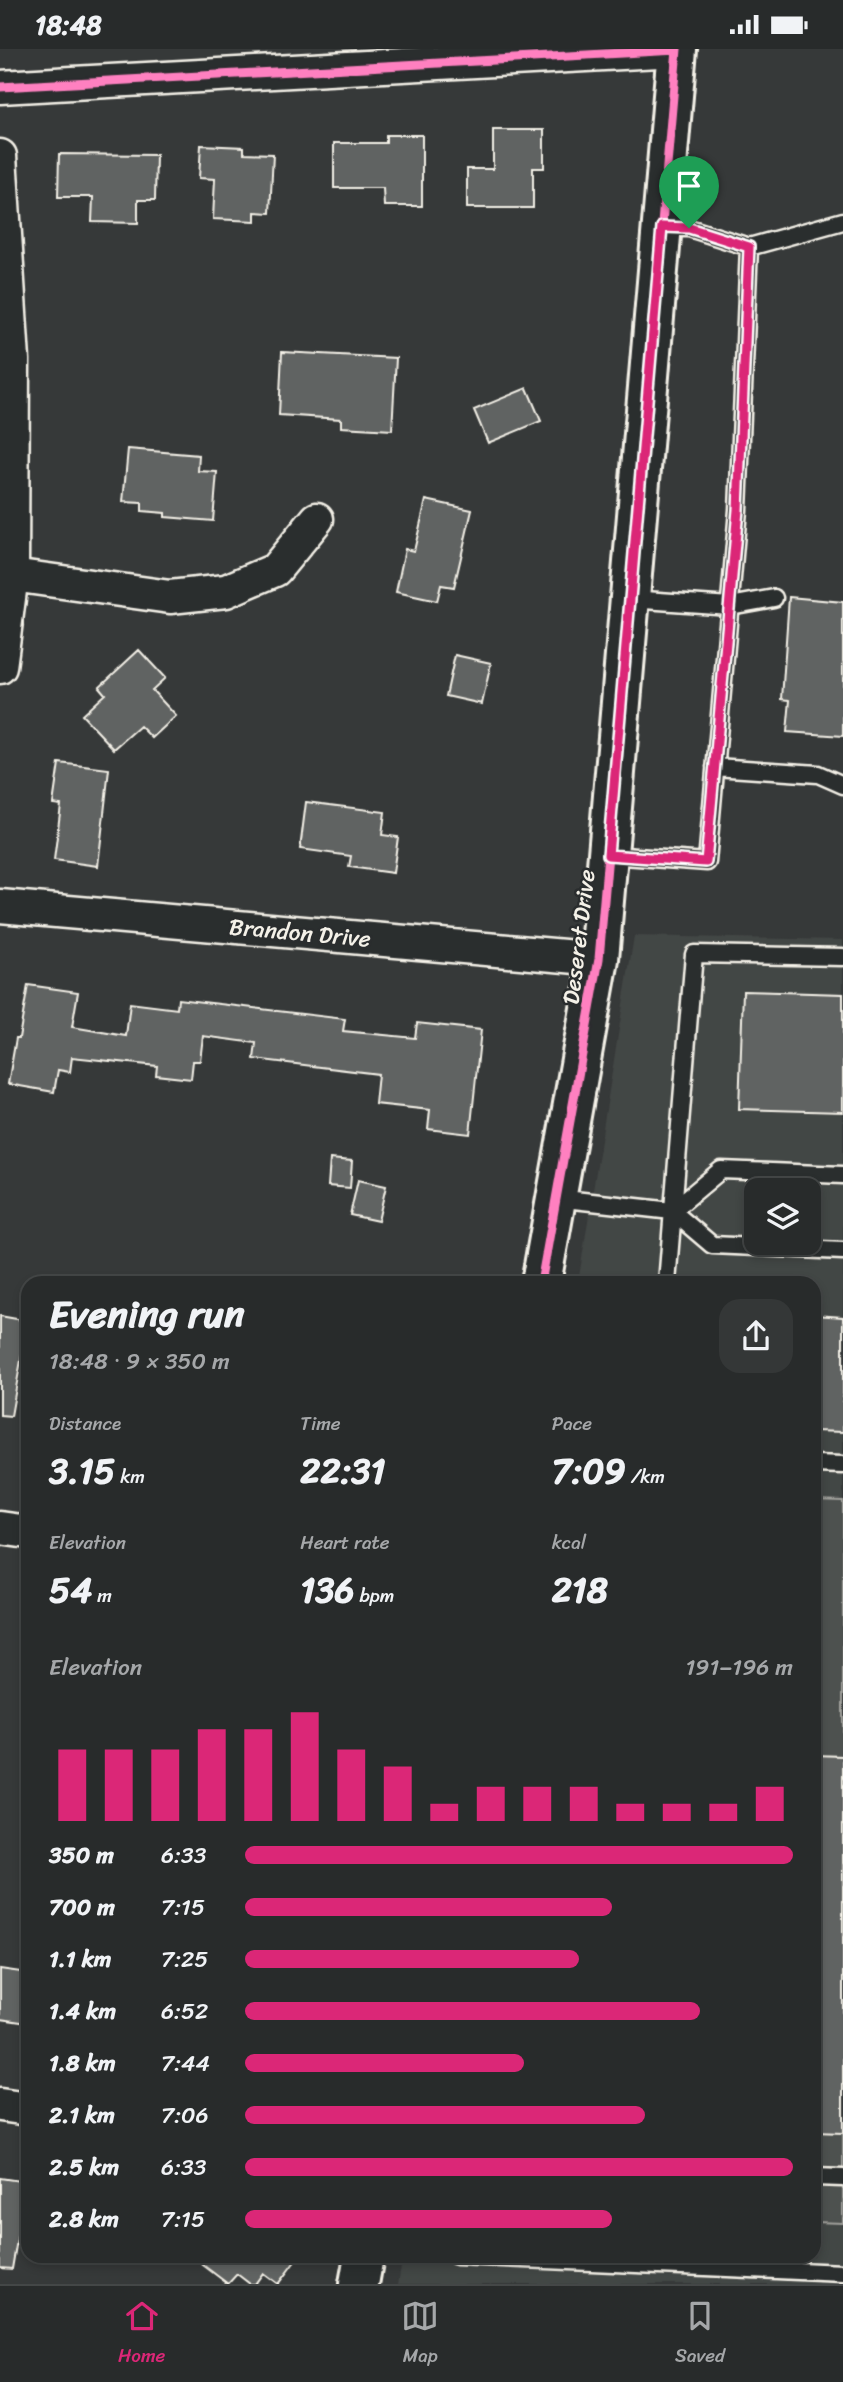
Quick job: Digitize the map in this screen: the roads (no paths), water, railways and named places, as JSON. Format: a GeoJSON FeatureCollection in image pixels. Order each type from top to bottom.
{"type":"FeatureCollection","features":[{"type":"Feature","properties":{"kind":"street"},"geometry":{"type":"LineString","coordinates":[[0,87],[431,56],[677,50]]}},
{"type":"Feature","properties":{"kind":"street","name":"Deseret Drive"},"geometry":{"type":"LineString","coordinates":[[542,1276],[599,959],[677,50]]}},
{"type":"Feature","properties":{"kind":"street"},"geometry":{"type":"LineString","coordinates":[[0,156],[13,360],[12,575],[0,667]]}},
{"type":"Feature","properties":{"kind":"street"},"geometry":{"type":"LineString","coordinates":[[12,575],[170,597],[226,590],[275,570],[317,519]]}},
{"type":"Feature","properties":{"kind":"street","name":"Brandon Drive"},"geometry":{"type":"LineString","coordinates":[[0,906],[599,959]]}},
{"type":"Feature","properties":{"kind":"street"},"geometry":{"type":"LineString","coordinates":[[0,1528],[21,1531]]}},
{"type":"Feature","properties":{"kind":"street"},"geometry":{"type":"LineString","coordinates":[[0,2105],[21,2108]]}},
{"type":"Feature","properties":{"kind":"street"},"geometry":{"type":"LineString","coordinates":[[359,2284],[363,2263]]}},
{"type":"Feature","properties":{"kind":"lane"},"geometry":{"type":"LineString","coordinates":[[662,227],[689,228],[749,247],[843,221]]}},
{"type":"Feature","properties":{"kind":"lane"},"geometry":{"type":"LineString","coordinates":[[608,855],[706,862],[738,510],[749,247]]}},
{"type":"Feature","properties":{"kind":"lane"},"geometry":{"type":"LineString","coordinates":[[630,599],[730,605],[774,598]]}},
{"type":"Feature","properties":{"kind":"lane"},"geometry":{"type":"LineString","coordinates":[[715,767],[818,774],[843,785]]}},
{"type":"Feature","properties":{"kind":"lane"},"geometry":{"type":"LineString","coordinates":[[667,1276],[694,954],[843,957]]}},
{"type":"Feature","properties":{"kind":"lane"},"geometry":{"type":"LineString","coordinates":[[672,1211],[721,1170],[843,1175]]}},
{"type":"Feature","properties":{"kind":"lane"},"geometry":{"type":"LineString","coordinates":[[556,1198],[672,1211],[712,1245],[843,1251]]}},
{"type":"Feature","properties":{"kind":"lane"},"geometry":{"type":"LineString","coordinates":[[821,1464],[843,1465]]}},
{"type":"Feature","properties":{"kind":"lane"},"geometry":{"type":"LineString","coordinates":[[821,2177],[843,2178]]}},
{"type":"Feature","properties":{"kind":"lane"},"geometry":{"type":"LineString","coordinates":[[615,2263],[843,2273]]}}]}
